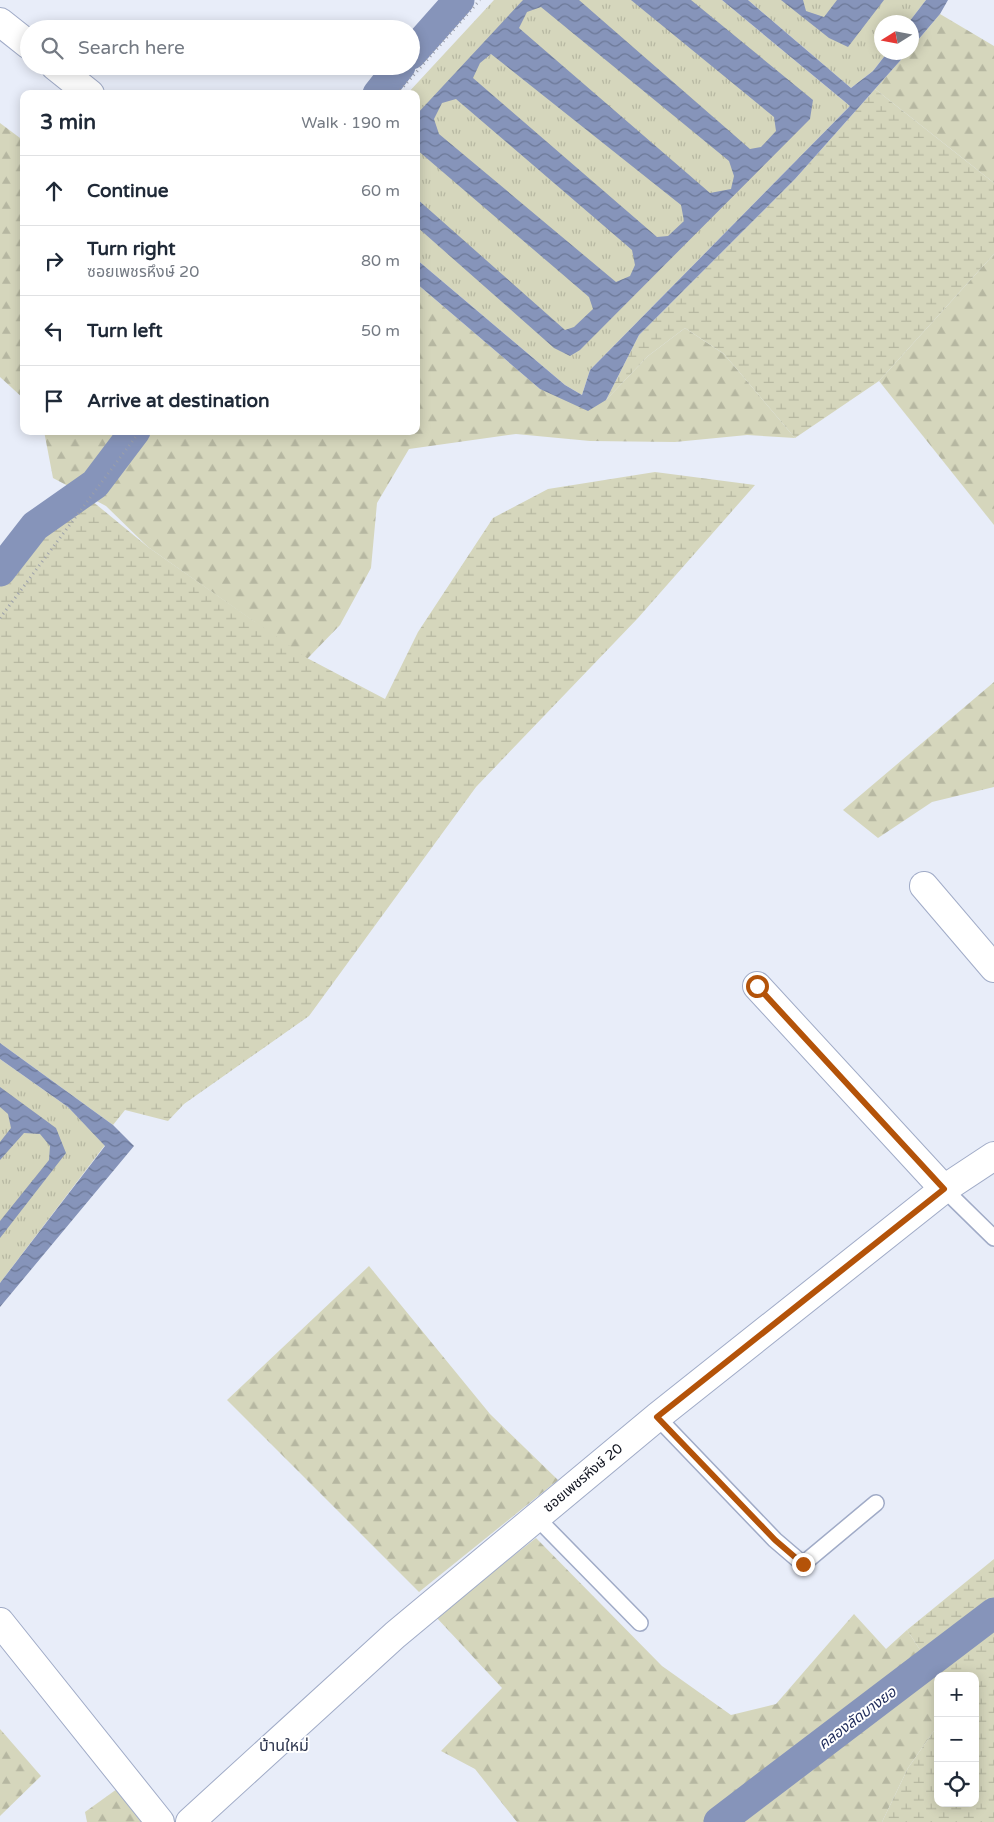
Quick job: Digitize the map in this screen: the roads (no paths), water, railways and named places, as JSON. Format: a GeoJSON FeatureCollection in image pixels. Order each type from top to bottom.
{"type":"FeatureCollection","features":[{"type":"Feature","properties":{"kind":"street"},"geometry":{"type":"LineString","coordinates":[[0,22],[20,38]]}},
{"type":"Feature","properties":{"kind":"street"},"geometry":{"type":"LineString","coordinates":[[66,75],[85,90]]}},
{"type":"Feature","properties":{"kind":"street"},"geometry":{"type":"LineString","coordinates":[[924,886],[994,968]]}},
{"type":"Feature","properties":{"kind":"street"},"geometry":{"type":"LineString","coordinates":[[757,986],[944,1189]]}},
{"type":"Feature","properties":{"kind":"street","name":"ซอยเพชรหึงษ์ 20"},"geometry":{"type":"LineString","coordinates":[[190,1822],[395,1635],[657,1417],[944,1189],[994,1156]]}},
{"type":"Feature","properties":{"kind":"street"},"geometry":{"type":"LineString","coordinates":[[0,1622],[160,1822]]}},
{"type":"Feature","properties":{"kind":"lane"},"geometry":{"type":"LineString","coordinates":[[944,1189],[994,1238]]}},
{"type":"Feature","properties":{"kind":"lane"},"geometry":{"type":"LineString","coordinates":[[657,1417],[775,1540],[803,1564],[876,1503]]}},
{"type":"Feature","properties":{"kind":"lane"},"geometry":{"type":"LineString","coordinates":[[536,1518],[640,1623]]}},
{"type":"Feature","properties":{"kind":"water"},"geometry":{"type":"Polygon","coordinates":[[[523,0],[579,0],[750,149],[761,147],[776,131],[774,117],[631,0],[691,0],[813,100],[810,119],[580,350],[570,356],[554,348],[420,230],[420,202],[565,330],[574,327],[593,309],[589,297],[420,152],[420,111],[523,0]],[[541,7],[527,12],[519,28],[710,193],[731,189],[734,176],[729,161],[541,7]],[[491,54],[480,63],[473,78],[657,237],[668,236],[684,221],[681,205],[491,54]],[[456,99],[442,103],[434,119],[439,134],[616,282],[630,276],[635,265],[632,250],[456,99]]]}},
{"type":"Feature","properties":{"kind":"water"},"geometry":{"type":"Polygon","coordinates":[[[722,0],[748,0],[851,88],[873,71],[882,60],[901,60],[795,179],[639,335],[606,400],[588,411],[540,389],[420,286],[420,262],[565,385],[582,395],[590,370],[850,106],[722,0]]]}},
{"type":"Feature","properties":{"kind":"water"},"geometry":{"type":"Polygon","coordinates":[[[781,0],[803,0],[806,11],[824,17],[837,0],[884,0],[848,47],[829,38],[781,0]]]}},
{"type":"Feature","properties":{"kind":"water"},"geometry":{"type":"Polygon","coordinates":[[[926,0],[948,0],[940,14],[919,39],[919,15],[914,15],[926,0]]]}},
{"type":"Feature","properties":{"kind":"water"},"geometry":{"type":"Polygon","coordinates":[[[0,1043],[113,1125],[134,1146],[0,1307],[0,1283],[105,1146],[68,1107],[0,1059],[0,1043]]]}},
{"type":"Feature","properties":{"kind":"water"},"geometry":{"type":"Polygon","coordinates":[[[0,1087],[56,1128],[66,1153],[0,1238],[0,1221],[49,1160],[50,1146],[40,1134],[24,1133],[0,1160],[0,1142],[11,1128],[8,1114],[0,1107],[0,1087]]]}},
{"type":"Feature","properties":{"kind":"waterway"},"geometry":{"type":"LineString","coordinates":[[420,44],[459,0]]}},
{"type":"Feature","properties":{"kind":"waterway"},"geometry":{"type":"LineString","coordinates":[[381,90],[393,75]]}},
{"type":"Feature","properties":{"kind":"waterway"},"geometry":{"type":"LineString","coordinates":[[0,571],[35,526],[95,484],[132,435]]}},
{"type":"Feature","properties":{"kind":"waterway","name":"คลองลัดบางยอ"},"geometry":{"type":"LineString","coordinates":[[719,1822],[994,1613]]}},
{"type":"Feature","properties":{"kind":"district","name":"บ้านใหม่"},"geometry":{"type":"Point","coordinates":[284,1746]}}]}
